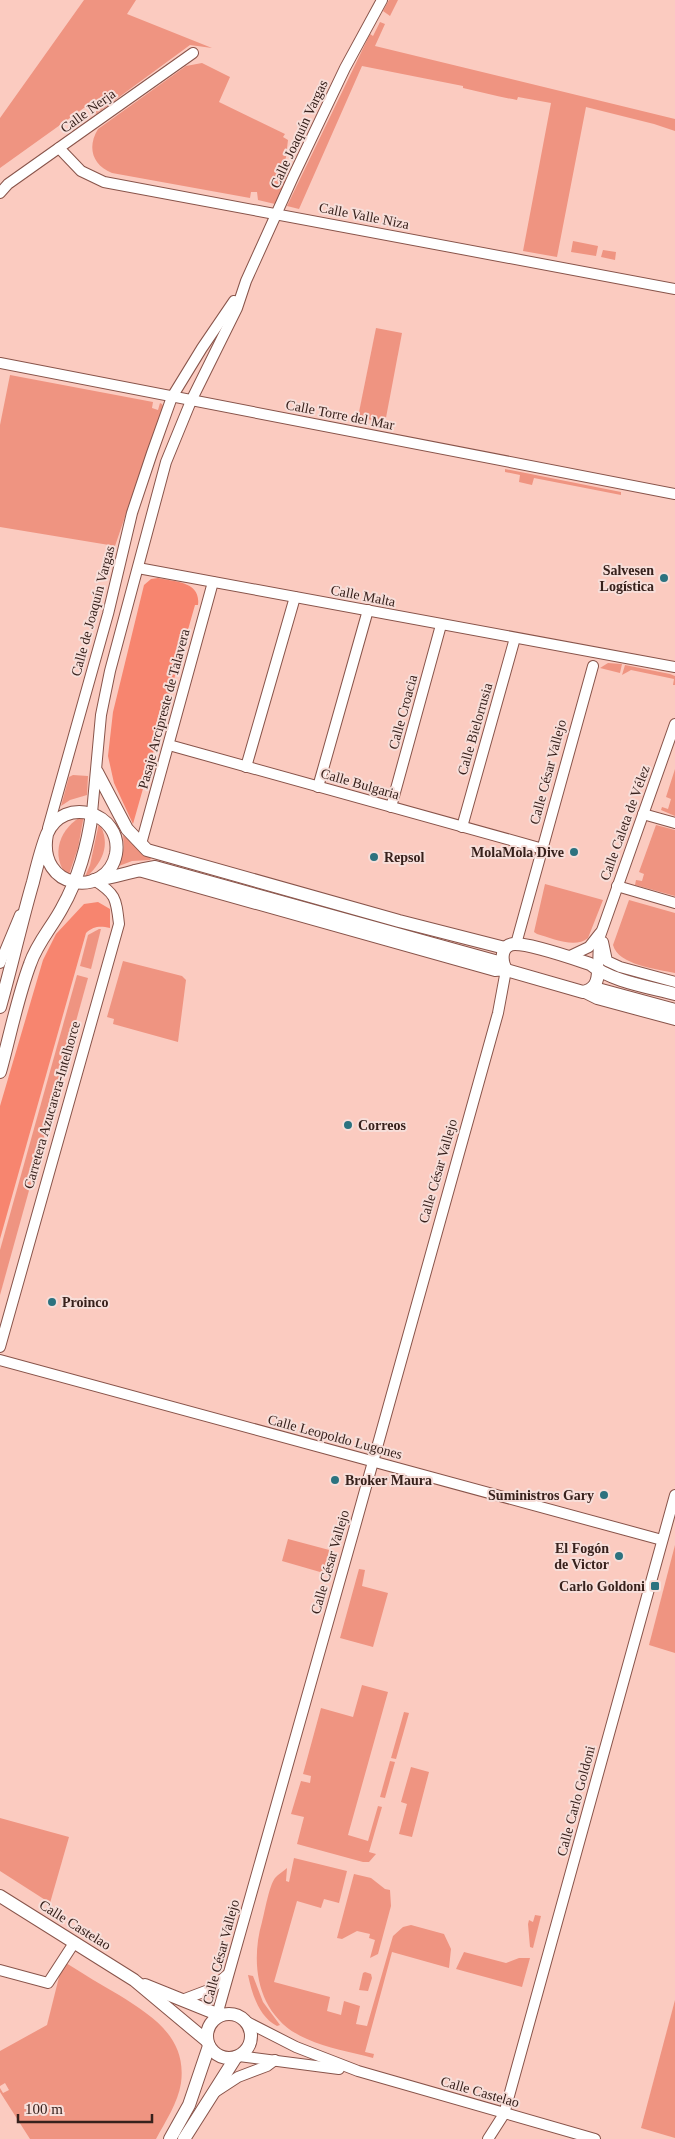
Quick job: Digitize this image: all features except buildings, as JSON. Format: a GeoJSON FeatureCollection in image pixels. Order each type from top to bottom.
{"type":"FeatureCollection","features":[{"type":"Feature","properties":{"kind":"main road"},"geometry":{"type":"LineString","coordinates":[[97,772],[127,829],[147,850],[159,855],[478,943],[510,946],[568,957],[590,964],[598,970],[617,977],[675,994]]}},
{"type":"Feature","properties":{"kind":"main road"},"geometry":{"type":"LineString","coordinates":[[0,1007],[28,898],[47,834],[52,825],[60,817],[70,812],[81,811],[92,813],[107,823],[127,829]]}},
{"type":"Feature","properties":{"kind":"main road"},"geometry":{"type":"LineString","coordinates":[[0,1072],[30,964],[44,935],[62,908],[74,882],[90,832],[92,813]]}},
{"type":"Feature","properties":{"kind":"main road"},"geometry":{"type":"LineString","coordinates":[[94,880],[104,874],[111,866],[116,855],[113,832],[107,823]]}},
{"type":"Feature","properties":{"kind":"main road"},"geometry":{"type":"LineString","coordinates":[[47,834],[44,847],[47,859],[53,870],[62,878],[74,882],[109,879],[134,870],[155,867],[504,967],[588,990],[675,1010]]}},
{"type":"Feature","properties":{"kind":"main road"},"geometry":{"type":"LineString","coordinates":[[504,967],[510,946]]}},
{"type":"Feature","properties":{"kind":"main road"},"geometry":{"type":"LineString","coordinates":[[588,990],[598,980],[598,970]]}},
{"type":"Feature","properties":{"kind":"main road","name":"Calle Castelao"},"geometry":{"type":"LineString","coordinates":[[0,1896],[134,1980],[219,2016]]}},
{"type":"Feature","properties":{"kind":"main road","name":"Calle Castelao"},"geometry":{"type":"LineString","coordinates":[[134,1980],[208,2044]]}},
{"type":"Feature","properties":{"kind":"main road"},"geometry":{"type":"LineString","coordinates":[[170,2139],[189,2105],[208,2044],[207,2032],[211,2023],[219,2016],[235,2014],[247,2022],[251,2033],[250,2044],[238,2057],[212,2094],[184,2139]]}},
{"type":"Feature","properties":{"kind":"main road"},"geometry":{"type":"LineString","coordinates":[[208,2044],[218,2056],[224,2058],[238,2057]]}},
{"type":"Feature","properties":{"kind":"street","name":"Calle Joaquín Vargas"},"geometry":{"type":"LineString","coordinates":[[191,401],[237,308],[246,281],[277,213],[358,44],[382,0]]}},
{"type":"Feature","properties":{"kind":"street","name":"Calle Nerja"},"geometry":{"type":"LineString","coordinates":[[0,193],[8,184],[193,53]]}},
{"type":"Feature","properties":{"kind":"street","name":"Calle Valle Niza"},"geometry":{"type":"LineString","coordinates":[[59,148],[81,171],[104,182],[675,289]]}},
{"type":"Feature","properties":{"kind":"street","name":"Calle Joaquín Vargas"},"geometry":{"type":"LineString","coordinates":[[172,397],[246,281]]}},
{"type":"Feature","properties":{"kind":"street","name":"Calle Torre del Mar"},"geometry":{"type":"LineString","coordinates":[[0,363],[675,494]]}},
{"type":"Feature","properties":{"kind":"street","name":"Calle de Joaquín Vargas"},"geometry":{"type":"LineString","coordinates":[[47,834],[108,614],[132,512],[172,397]]}},
{"type":"Feature","properties":{"kind":"street"},"geometry":{"type":"LineString","coordinates":[[92,813],[101,715],[110,671],[166,462],[191,401]]}},
{"type":"Feature","properties":{"kind":"street","name":"Calle Malta"},"geometry":{"type":"LineString","coordinates":[[138,568],[583,652],[616,655],[675,667]]}},
{"type":"Feature","properties":{"kind":"street","name":"Pasaje Arcipreste de Talavera"},"geometry":{"type":"LineString","coordinates":[[141,844],[213,582]]}},
{"type":"Feature","properties":{"kind":"street"},"geometry":{"type":"LineString","coordinates":[[246,766],[295,597]]}},
{"type":"Feature","properties":{"kind":"street"},"geometry":{"type":"LineString","coordinates":[[318,787],[368,610]]}},
{"type":"Feature","properties":{"kind":"street","name":"Calle Croacia"},"geometry":{"type":"LineString","coordinates":[[391,807],[442,625]]}},
{"type":"Feature","properties":{"kind":"street","name":"Calle Bielorrusia"},"geometry":{"type":"LineString","coordinates":[[462,827],[515,638]]}},
{"type":"Feature","properties":{"kind":"street"},"geometry":{"type":"LineString","coordinates":[[583,652],[590,658],[593,666],[602,658],[616,655]]}},
{"type":"Feature","properties":{"kind":"street","name":"Calle César Vallejo"},"geometry":{"type":"LineString","coordinates":[[510,946],[543,849],[593,666]]}},
{"type":"Feature","properties":{"kind":"street","name":"Calle Caleta de Vélez"},"geometry":{"type":"LineString","coordinates":[[598,970],[598,951],[617,886],[672,741],[675,724]]}},
{"type":"Feature","properties":{"kind":"street","name":"Calle Bulgaria"},"geometry":{"type":"LineString","coordinates":[[169,745],[543,849]]}},
{"type":"Feature","properties":{"kind":"street"},"geometry":{"type":"LineString","coordinates":[[643,814],[675,823]]}},
{"type":"Feature","properties":{"kind":"street","name":"Carretera Azucarera-Intelhorce"},"geometry":{"type":"LineString","coordinates":[[0,1347],[119,924],[117,906],[111,891],[94,880]]}},
{"type":"Feature","properties":{"kind":"street"},"geometry":{"type":"LineString","coordinates":[[617,886],[675,903]]}},
{"type":"Feature","properties":{"kind":"street"},"geometry":{"type":"LineString","coordinates":[[0,963],[28,898]]}},
{"type":"Feature","properties":{"kind":"street"},"geometry":{"type":"LineString","coordinates":[[603,931],[606,961],[620,967],[675,982]]}},
{"type":"Feature","properties":{"kind":"street","name":"Calle Caleta de Vélez"},"geometry":{"type":"LineString","coordinates":[[568,957],[589,947],[603,931]]}},
{"type":"Feature","properties":{"kind":"street","name":"Calle César Vallejo"},"geometry":{"type":"LineString","coordinates":[[219,2016],[219,2008],[374,1462],[498,1013],[504,967]]}},
{"type":"Feature","properties":{"kind":"street"},"geometry":{"type":"LineString","coordinates":[[617,977],[632,975],[641,978],[652,976]]}},
{"type":"Feature","properties":{"kind":"street"},"geometry":{"type":"LineString","coordinates":[[588,990],[597,999],[675,1020]]}},
{"type":"Feature","properties":{"kind":"street","name":"Calle Leopoldo Lugones"},"geometry":{"type":"LineString","coordinates":[[0,1360],[662,1540]]}},
{"type":"Feature","properties":{"kind":"street","name":"Calle Carlo Goldoni"},"geometry":{"type":"LineString","coordinates":[[488,2139],[504,2114],[675,1495]]}},
{"type":"Feature","properties":{"kind":"street"},"geometry":{"type":"LineString","coordinates":[[0,1970],[48,1983],[74,1943]]}},
{"type":"Feature","properties":{"kind":"street"},"geometry":{"type":"LineString","coordinates":[[182,2000],[211,1989],[222,1981],[230,1970]]}},
{"type":"Feature","properties":{"kind":"street","name":"Calle Castelao"},"geometry":{"type":"LineString","coordinates":[[247,2022],[296,2047],[358,2071],[595,2139]]}},
{"type":"Feature","properties":{"kind":"street","name":"Calle Castelao"},"geometry":{"type":"LineString","coordinates":[[238,2057],[358,2071]]}},
{"type":"Feature","properties":{"kind":"street"},"geometry":{"type":"LineString","coordinates":[[212,2094],[238,2077],[267,2066],[275,2060]]}},
{"type":"Feature","properties":{"kind":"shaded area"},"geometry":{"type":"Polygon","coordinates":[[[84,0],[136,0],[127,14],[212,48],[190,45],[96,114],[88,105],[0,168],[0,118],[84,0]]]}},
{"type":"Feature","properties":{"kind":"shaded area"},"geometry":{"type":"Polygon","coordinates":[[[389,0],[398,0],[390,16],[383,11],[389,0]]]}},
{"type":"Feature","properties":{"kind":"shaded area"},"geometry":{"type":"Polygon","coordinates":[[[380,22],[385,24],[375,46],[675,119],[675,131],[586,107],[557,257],[523,251],[551,103],[518,97],[517,100],[510,99],[463,88],[463,86],[362,66],[299,209],[287,206],[370,34],[373,36],[380,22]]]}},
{"type":"Feature","properties":{"kind":"shaded area"},"geometry":{"type":"Polygon","coordinates":[[[202,63],[230,77],[219,102],[285,134],[283,137],[288,140],[285,165],[287,179],[275,204],[258,200],[257,192],[251,192],[250,198],[112,173],[105,170],[93,155],[93,142],[98,129],[186,66],[202,63]]]}},
{"type":"Feature","properties":{"kind":"shaded area"},"geometry":{"type":"Polygon","coordinates":[[[573,241],[598,246],[596,256],[571,252],[573,241]]]}},
{"type":"Feature","properties":{"kind":"shaded area"},"geometry":{"type":"Polygon","coordinates":[[[603,250],[616,252],[615,260],[601,257],[603,250]]]}},
{"type":"Feature","properties":{"kind":"shaded area"},"geometry":{"type":"Polygon","coordinates":[[[376,328],[402,333],[385,423],[358,417],[376,328]]]}},
{"type":"Feature","properties":{"kind":"shaded area"},"geometry":{"type":"Polygon","coordinates":[[[10,375],[153,402],[152,408],[158,410],[160,403],[162,404],[163,406],[115,546],[0,527],[0,425],[10,375]]]}},
{"type":"Feature","properties":{"kind":"shaded area"},"geometry":{"type":"Polygon","coordinates":[[[505,469],[621,492],[621,495],[534,478],[532,485],[519,482],[520,475],[505,472],[505,469]]]}},
{"type":"Feature","properties":{"kind":"shaded area"},"geometry":{"type":"Polygon","coordinates":[[[158,578],[179,582],[191,587],[198,597],[198,605],[195,605],[133,824],[114,783],[108,756],[113,712],[144,585],[151,579],[158,578]]]}},
{"type":"Feature","properties":{"kind":"shaded area"},"geometry":{"type":"Polygon","coordinates":[[[608,663],[622,664],[620,673],[600,668],[608,663]]]}},
{"type":"Feature","properties":{"kind":"shaded area"},"geometry":{"type":"Polygon","coordinates":[[[625,665],[675,676],[675,685],[673,685],[674,679],[631,670],[622,675],[625,665]]]}},
{"type":"Feature","properties":{"kind":"shaded area"},"geometry":{"type":"Polygon","coordinates":[[[675,769],[675,816],[661,810],[662,807],[668,809],[671,799],[666,797],[675,769]]]}},
{"type":"Feature","properties":{"kind":"shaded area"},"geometry":{"type":"Polygon","coordinates":[[[73,775],[88,776],[87,795],[70,800],[61,806],[69,777],[73,775]]]}},
{"type":"Feature","properties":{"kind":"shaded area"},"geometry":{"type":"Polygon","coordinates":[[[84,815],[78,848],[68,877],[62,869],[59,860],[60,842],[63,834],[69,827],[84,815]]]}},
{"type":"Feature","properties":{"kind":"shaded area"},"geometry":{"type":"Polygon","coordinates":[[[99,823],[105,839],[103,854],[96,867],[84,879],[90,865],[99,823]]]}},
{"type":"Feature","properties":{"kind":"shaded area"},"geometry":{"type":"Polygon","coordinates":[[[656,825],[675,830],[675,896],[635,885],[636,880],[642,881],[644,874],[639,872],[656,825]]]}},
{"type":"Feature","properties":{"kind":"shaded area"},"geometry":{"type":"Polygon","coordinates":[[[123,835],[144,855],[151,858],[150,860],[132,861],[119,866],[124,847],[123,835]]]}},
{"type":"Feature","properties":{"kind":"shaded area"},"geometry":{"type":"Polygon","coordinates":[[[545,884],[603,900],[588,938],[577,943],[570,943],[534,932],[545,884]]]}},
{"type":"Feature","properties":{"kind":"shaded area"},"geometry":{"type":"Polygon","coordinates":[[[629,900],[675,913],[675,973],[630,962],[616,952],[613,945],[629,900]]]}},
{"type":"Feature","properties":{"kind":"shaded area"},"geometry":{"type":"Polygon","coordinates":[[[98,902],[110,909],[110,928],[97,927],[86,933],[0,1239],[0,1106],[43,960],[56,934],[84,904],[98,902]]]}},
{"type":"Feature","properties":{"kind":"shaded area"},"geometry":{"type":"Polygon","coordinates":[[[101,929],[91,969],[80,966],[88,935],[101,929]]]}},
{"type":"Feature","properties":{"kind":"shaded area"},"geometry":{"type":"Polygon","coordinates":[[[123,961],[182,976],[186,980],[178,1042],[113,1024],[114,1019],[107,1017],[123,961]]]}},
{"type":"Feature","properties":{"kind":"shaded area"},"geometry":{"type":"Polygon","coordinates":[[[77,975],[88,978],[0,1295],[0,1250],[77,975]]]}},
{"type":"Feature","properties":{"kind":"shaded area"},"geometry":{"type":"Polygon","coordinates":[[[288,1539],[333,1551],[327,1574],[282,1561],[288,1539]]]}},
{"type":"Feature","properties":{"kind":"shaded area"},"geometry":{"type":"Polygon","coordinates":[[[675,1545],[675,1653],[649,1645],[675,1545]]]}},
{"type":"Feature","properties":{"kind":"shaded area"},"geometry":{"type":"Polygon","coordinates":[[[359,1569],[365,1570],[362,1586],[388,1593],[373,1647],[340,1638],[359,1569]]]}},
{"type":"Feature","properties":{"kind":"shaded area"},"geometry":{"type":"Polygon","coordinates":[[[362,1685],[388,1692],[348,1835],[368,1841],[378,1806],[382,1807],[369,1852],[376,1854],[369,1862],[297,1844],[304,1817],[291,1814],[301,1781],[310,1783],[311,1776],[303,1774],[321,1708],[353,1717],[362,1685]]]}},
{"type":"Feature","properties":{"kind":"shaded area"},"geometry":{"type":"Polygon","coordinates":[[[404,1712],[409,1713],[396,1759],[391,1758],[404,1712]]]}},
{"type":"Feature","properties":{"kind":"shaded area"},"geometry":{"type":"Polygon","coordinates":[[[390,1761],[395,1762],[385,1798],[380,1797],[390,1761]]]}},
{"type":"Feature","properties":{"kind":"shaded area"},"geometry":{"type":"Polygon","coordinates":[[[411,1767],[429,1772],[412,1837],[399,1834],[407,1804],[401,1802],[411,1767]]]}},
{"type":"Feature","properties":{"kind":"shaded area"},"geometry":{"type":"Polygon","coordinates":[[[0,1818],[69,1837],[50,1903],[0,1871],[0,1818]]]}},
{"type":"Feature","properties":{"kind":"shaded area"},"geometry":{"type":"Polygon","coordinates":[[[294,1858],[347,1871],[339,1903],[324,1899],[321,1908],[297,1901],[274,1982],[330,1997],[327,2011],[341,2015],[344,2001],[360,2006],[356,2024],[367,2026],[393,1936],[403,1927],[411,1925],[444,1934],[451,1949],[449,1968],[392,1952],[365,2052],[374,2054],[373,2058],[323,2045],[291,2030],[278,2019],[268,2005],[262,1990],[258,1974],[257,1956],[258,1939],[267,1899],[275,1878],[287,1868],[286,1881],[289,1882],[294,1858]]]}},
{"type":"Feature","properties":{"kind":"shaded area"},"geometry":{"type":"Polygon","coordinates":[[[354,1874],[371,1878],[385,1889],[390,1890],[391,1906],[378,1954],[370,1958],[375,1940],[369,1938],[370,1934],[357,1931],[342,1939],[337,1938],[354,1874]]]}},
{"type":"Feature","properties":{"kind":"shaded area"},"geometry":{"type":"Polygon","coordinates":[[[535,1915],[541,1916],[533,1948],[530,1947],[528,1924],[529,1920],[533,1922],[535,1915]]]}},
{"type":"Feature","properties":{"kind":"shaded area"},"geometry":{"type":"Polygon","coordinates":[[[464,1952],[506,1963],[519,1958],[530,1958],[522,1987],[456,1969],[464,1952]]]}},
{"type":"Feature","properties":{"kind":"shaded area"},"geometry":{"type":"Polygon","coordinates":[[[66,1963],[143,2011],[155,2020],[173,2040],[181,2067],[181,2083],[174,2105],[156,2139],[30,2139],[0,2092],[0,2088],[3,2093],[9,2090],[5,2083],[0,2086],[0,2051],[47,2025],[60,1973],[66,1963]]]}},
{"type":"Feature","properties":{"kind":"shaded area"},"geometry":{"type":"Polygon","coordinates":[[[363,1973],[371,1974],[372,1978],[368,1991],[359,1990],[363,1973]]]}},
{"type":"Feature","properties":{"kind":"shaded area"},"geometry":{"type":"Polygon","coordinates":[[[248,1975],[253,1976],[263,2002],[280,2025],[277,2026],[271,2022],[261,2011],[254,1997],[248,1975]]]}},
{"type":"Feature","properties":{"kind":"shaded area"},"geometry":{"type":"Polygon","coordinates":[[[675,2000],[675,2138],[641,2128],[675,2000]]]}},
{"type":"Feature","properties":{"kind":"place","name":"Salvesen Logística"},"geometry":{"type":"Point","coordinates":[664,578]}},
{"type":"Feature","properties":{"kind":"place","name":"MolaMola Dive"},"geometry":{"type":"Point","coordinates":[574,852]}},
{"type":"Feature","properties":{"kind":"place","name":"Repsol"},"geometry":{"type":"Point","coordinates":[374,857]}},
{"type":"Feature","properties":{"kind":"place","name":"Correos"},"geometry":{"type":"Point","coordinates":[348,1125]}},
{"type":"Feature","properties":{"kind":"place","name":"Proinco"},"geometry":{"type":"Point","coordinates":[52,1302]}},
{"type":"Feature","properties":{"kind":"place","name":"Broker Maura"},"geometry":{"type":"Point","coordinates":[335,1480]}},
{"type":"Feature","properties":{"kind":"place","name":"Suministros Gary"},"geometry":{"type":"Point","coordinates":[604,1495]}},
{"type":"Feature","properties":{"kind":"place","name":"El Fogón de Victor"},"geometry":{"type":"Point","coordinates":[619,1556]}},
{"type":"Feature","properties":{"kind":"place","name":"Carlo Goldoni"},"geometry":{"type":"Point","coordinates":[655,1586]}}]}
